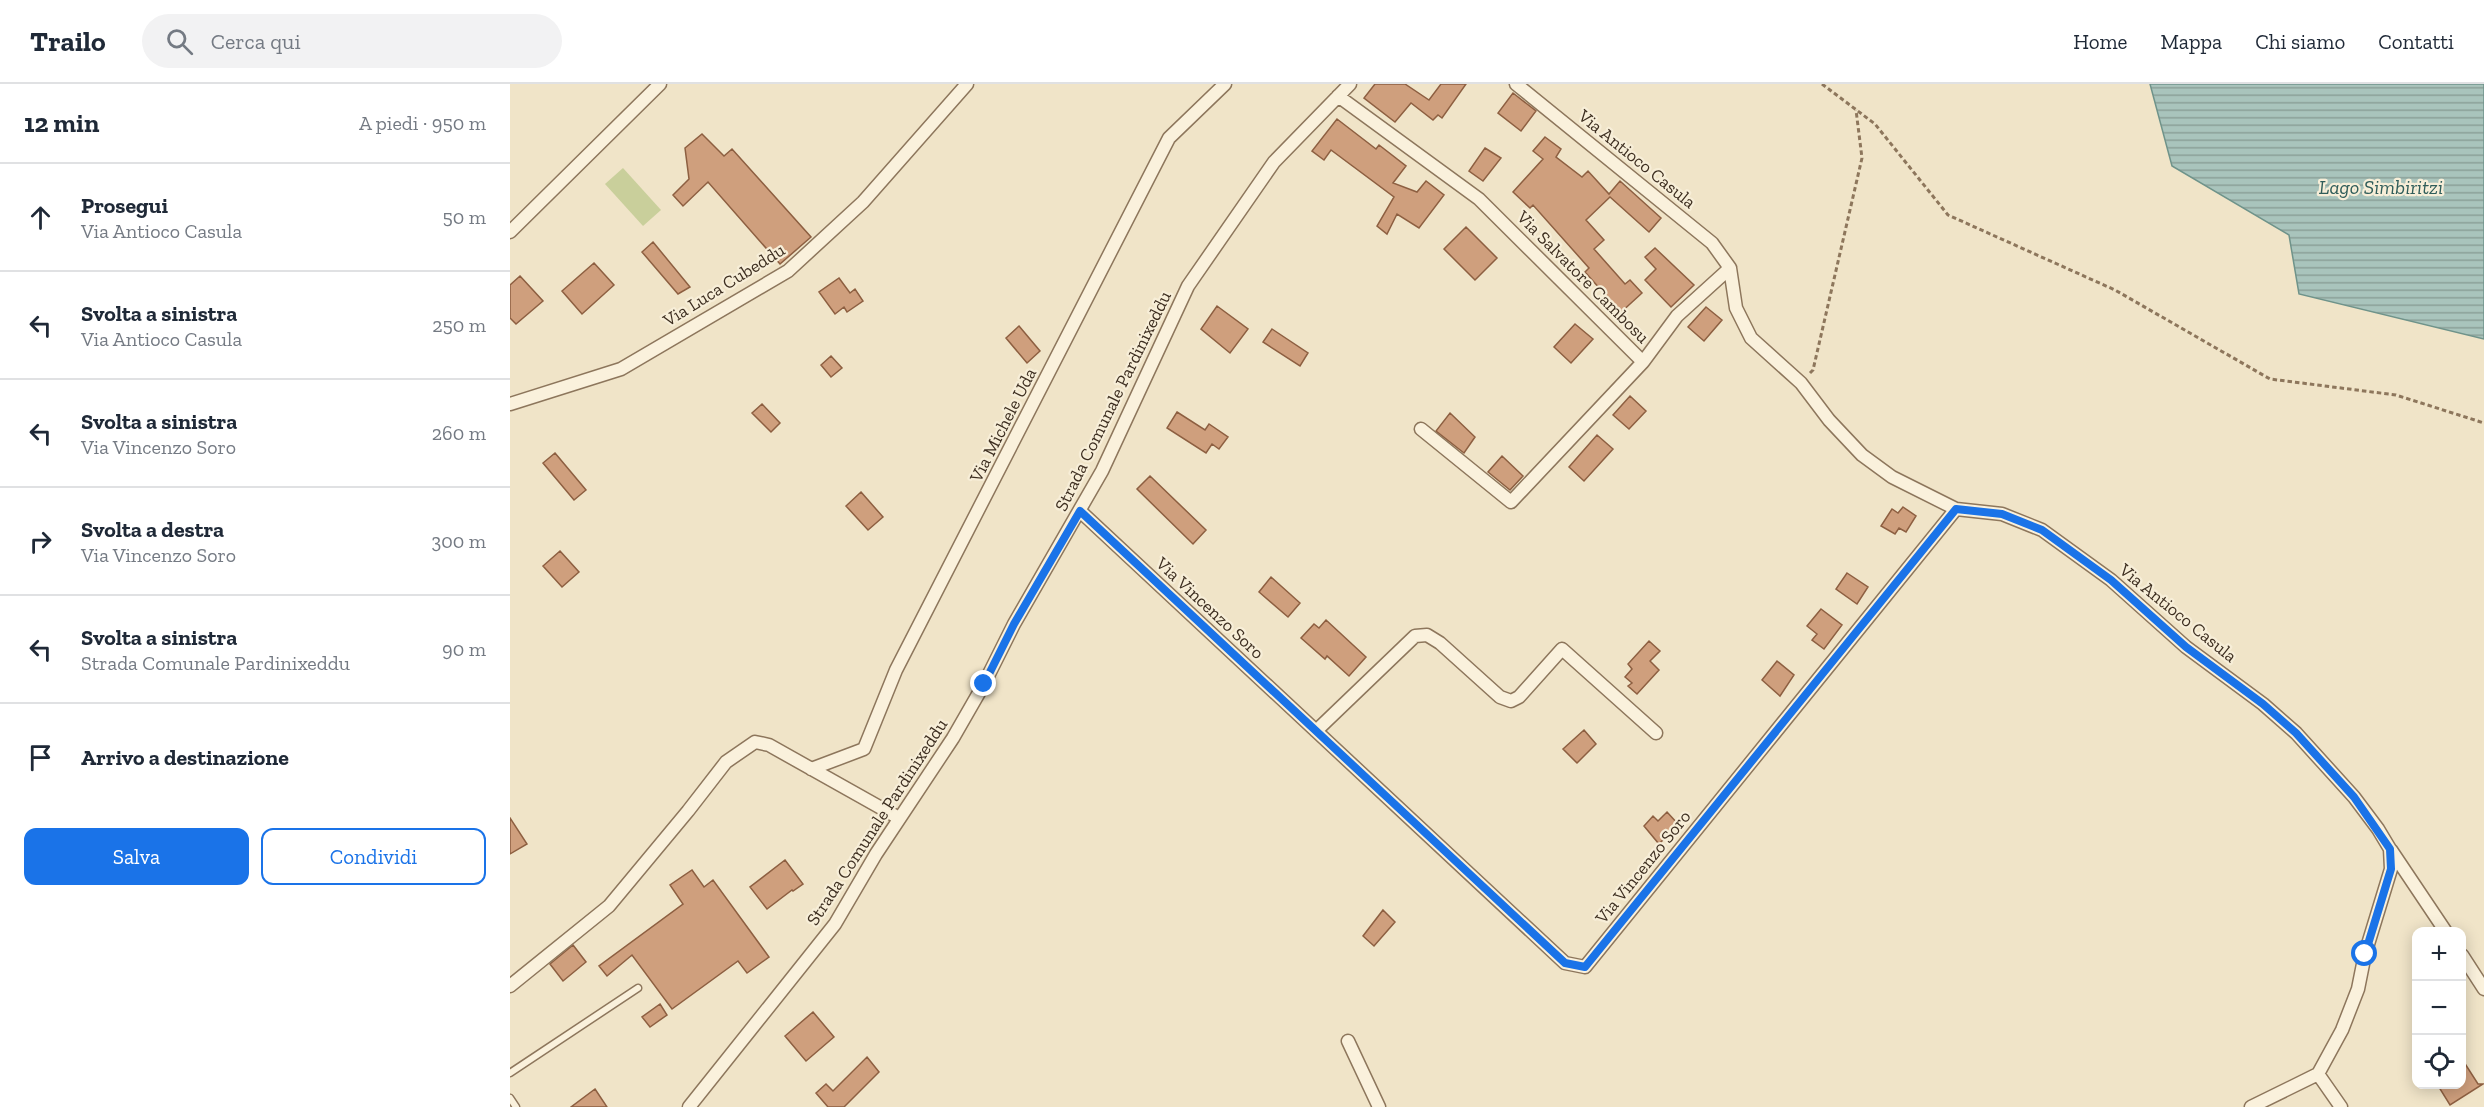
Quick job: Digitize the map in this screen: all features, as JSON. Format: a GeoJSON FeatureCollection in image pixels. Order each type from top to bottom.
{"type":"FeatureCollection","features":[{"type":"Feature","properties":{"kind":"street"},"geometry":{"type":"LineString","coordinates":[[510,232],[660,84]]}},
{"type":"Feature","properties":{"kind":"street","name":"Via Luca Cubeddu"},"geometry":{"type":"LineString","coordinates":[[510,404],[621,369],[788,271],[862,201],[967,84]]}},
{"type":"Feature","properties":{"kind":"street","name":"Via Michele Uda"},"geometry":{"type":"LineString","coordinates":[[811,769],[864,749],[896,670],[1169,138],[1225,84]]}},
{"type":"Feature","properties":{"kind":"street","name":"Strada Comunale Pardinixeddu"},"geometry":{"type":"LineString","coordinates":[[689,1107],[835,924],[876,854],[953,738],[984,684],[1014,624],[1102,471],[1188,286],[1274,162],[1350,84]]}},
{"type":"Feature","properties":{"kind":"street","name":"Via Antioco Casula"},"geometry":{"type":"LineString","coordinates":[[1516,84],[1712,243],[1730,268],[1736,308],[1751,338],[1801,383],[1829,420],[1862,455],[1892,477],[1956,509],[2002,514],[2042,530],[2111,580],[2186,647],[2263,704],[2296,733],[2354,797],[2390,849]]}},
{"type":"Feature","properties":{"kind":"street","name":"Via Salvatore Cambosu"},"geometry":{"type":"LineString","coordinates":[[1338,96],[1479,199],[1643,362],[1510,502],[1421,429]]}},
{"type":"Feature","properties":{"kind":"street"},"geometry":{"type":"LineString","coordinates":[[1643,362],[1677,316],[1730,268]]}},
{"type":"Feature","properties":{"kind":"street","name":"Via Vincenzo Soro"},"geometry":{"type":"LineString","coordinates":[[1080,511],[1565,963],[1585,967],[1956,509]]}},
{"type":"Feature","properties":{"kind":"street"},"geometry":{"type":"LineString","coordinates":[[1316,731],[1415,636],[1427,636],[1440,643],[1492,691],[1511,702],[1519,697],[1562,649],[1656,733]]}},
{"type":"Feature","properties":{"kind":"street"},"geometry":{"type":"LineString","coordinates":[[510,986],[609,906],[726,762],[755,742],[769,745],[899,818]]}},
{"type":"Feature","properties":{"kind":"street"},"geometry":{"type":"LineString","coordinates":[[2390,849],[2443,927]]}},
{"type":"Feature","properties":{"kind":"street"},"geometry":{"type":"LineString","coordinates":[[2252,1107],[2318,1074],[2342,1030],[2358,989],[2365,954],[2391,869],[2390,849]]}},
{"type":"Feature","properties":{"kind":"street"},"geometry":{"type":"LineString","coordinates":[[2466,961],[2484,989]]}},
{"type":"Feature","properties":{"kind":"street"},"geometry":{"type":"LineString","coordinates":[[1348,1041],[1379,1107]]}},
{"type":"Feature","properties":{"kind":"street"},"geometry":{"type":"LineString","coordinates":[[2318,1074],[2341,1107]]}},
{"type":"Feature","properties":{"kind":"lane"},"geometry":{"type":"LineString","coordinates":[[510,1073],[638,988]]}},
{"type":"Feature","properties":{"kind":"lane"},"geometry":{"type":"LineString","coordinates":[[510,1098],[516,1107]]}},
{"type":"Feature","properties":{"kind":"path"},"geometry":{"type":"LineString","coordinates":[[1822,84],[1875,124],[1948,215],[2115,290],[2270,379],[2396,395],[2484,423]]}},
{"type":"Feature","properties":{"kind":"path"},"geometry":{"type":"LineString","coordinates":[[1801,383],[1813,370],[1862,158],[1856,110]]}},
{"type":"Feature","properties":{"kind":"green space"},"geometry":{"type":"Polygon","coordinates":[[[623,168],[661,210],[643,226],[605,184],[623,168]]]}},
{"type":"Feature","properties":{"kind":"water","name":"Lago Simbiritzi"},"geometry":{"type":"Polygon","coordinates":[[[2150,84],[2484,84],[2484,339],[2299,294],[2289,235],[2172,166],[2150,84]]]}},
{"type":"Feature","properties":{"kind":"building"},"geometry":{"type":"Polygon","coordinates":[[[1375,84],[1405,84],[1429,100],[1441,84],[1466,84],[1442,118],[1438,115],[1433,120],[1411,103],[1395,122],[1364,98],[1375,84]]]}},
{"type":"Feature","properties":{"kind":"building"},"geometry":{"type":"Polygon","coordinates":[[[1513,93],[1536,111],[1521,131],[1498,113],[1513,93]]]}},
{"type":"Feature","properties":{"kind":"building"},"geometry":{"type":"Polygon","coordinates":[[[1337,119],[1376,149],[1379,145],[1406,166],[1393,183],[1417,192],[1426,181],[1444,195],[1419,228],[1397,214],[1387,234],[1377,226],[1394,197],[1331,150],[1324,160],[1312,151],[1337,119]]]}},
{"type":"Feature","properties":{"kind":"building"},"geometry":{"type":"Polygon","coordinates":[[[702,134],[724,156],[732,149],[811,237],[780,264],[708,182],[683,206],[673,195],[689,179],[685,148],[702,134]]]}},
{"type":"Feature","properties":{"kind":"building"},"geometry":{"type":"Polygon","coordinates":[[[1545,137],[1561,149],[1556,157],[1582,177],[1588,171],[1609,194],[1620,181],[1661,218],[1649,232],[1610,197],[1586,220],[1604,240],[1594,249],[1625,284],[1630,280],[1642,293],[1618,315],[1606,302],[1609,299],[1585,272],[1589,268],[1533,205],[1530,208],[1513,192],[1543,159],[1533,151],[1545,137]]]}},
{"type":"Feature","properties":{"kind":"building"},"geometry":{"type":"Polygon","coordinates":[[[1485,148],[1501,158],[1483,181],[1469,171],[1485,148]]]}},
{"type":"Feature","properties":{"kind":"building"},"geometry":{"type":"Polygon","coordinates":[[[1466,227],[1497,258],[1475,280],[1444,249],[1466,227]]]}},
{"type":"Feature","properties":{"kind":"building"},"geometry":{"type":"Polygon","coordinates":[[[653,242],[690,287],[678,294],[642,252],[653,242]]]}},
{"type":"Feature","properties":{"kind":"building"},"geometry":{"type":"Polygon","coordinates":[[[1655,248],[1694,285],[1671,307],[1645,280],[1656,269],[1645,257],[1655,248]]]}},
{"type":"Feature","properties":{"kind":"building"},"geometry":{"type":"Polygon","coordinates":[[[594,263],[614,285],[582,314],[562,291],[594,263]]]}},
{"type":"Feature","properties":{"kind":"building"},"geometry":{"type":"Polygon","coordinates":[[[520,276],[543,301],[516,324],[510,318],[510,285],[520,276]]]}},
{"type":"Feature","properties":{"kind":"building"},"geometry":{"type":"Polygon","coordinates":[[[839,278],[850,293],[855,289],[863,301],[847,312],[844,307],[835,314],[819,292],[839,278]]]}},
{"type":"Feature","properties":{"kind":"building"},"geometry":{"type":"Polygon","coordinates":[[[1217,306],[1248,329],[1230,353],[1201,329],[1217,306]]]}},
{"type":"Feature","properties":{"kind":"building"},"geometry":{"type":"Polygon","coordinates":[[[1706,307],[1722,320],[1704,341],[1688,327],[1706,307]]]}},
{"type":"Feature","properties":{"kind":"building"},"geometry":{"type":"Polygon","coordinates":[[[1575,324],[1593,339],[1571,363],[1554,347],[1575,324]]]}},
{"type":"Feature","properties":{"kind":"building"},"geometry":{"type":"Polygon","coordinates":[[[1019,326],[1040,351],[1027,363],[1006,338],[1019,326]]]}},
{"type":"Feature","properties":{"kind":"building"},"geometry":{"type":"Polygon","coordinates":[[[1272,329],[1308,353],[1300,366],[1263,342],[1272,329]]]}},
{"type":"Feature","properties":{"kind":"building"},"geometry":{"type":"Polygon","coordinates":[[[831,356],[842,368],[831,377],[821,365],[831,356]]]}},
{"type":"Feature","properties":{"kind":"building"},"geometry":{"type":"Polygon","coordinates":[[[1630,396],[1646,411],[1629,429],[1613,415],[1630,396]]]}},
{"type":"Feature","properties":{"kind":"building"},"geometry":{"type":"Polygon","coordinates":[[[762,404],[780,423],[771,432],[752,413],[762,404]]]}},
{"type":"Feature","properties":{"kind":"building"},"geometry":{"type":"Polygon","coordinates":[[[1177,412],[1205,430],[1209,424],[1228,437],[1219,449],[1212,444],[1206,453],[1167,428],[1177,412]]]}},
{"type":"Feature","properties":{"kind":"building"},"geometry":{"type":"Polygon","coordinates":[[[1450,413],[1475,437],[1464,453],[1436,431],[1450,413]]]}},
{"type":"Feature","properties":{"kind":"building"},"geometry":{"type":"Polygon","coordinates":[[[1597,435],[1613,449],[1584,481],[1569,467],[1597,435]]]}},
{"type":"Feature","properties":{"kind":"building"},"geometry":{"type":"Polygon","coordinates":[[[555,453],[586,490],[574,500],[543,463],[555,453]]]}},
{"type":"Feature","properties":{"kind":"building"},"geometry":{"type":"Polygon","coordinates":[[[1502,456],[1523,476],[1510,490],[1488,472],[1502,456]]]}},
{"type":"Feature","properties":{"kind":"building"},"geometry":{"type":"Polygon","coordinates":[[[1150,476],[1206,530],[1193,544],[1137,489],[1150,476]]]}},
{"type":"Feature","properties":{"kind":"building"},"geometry":{"type":"Polygon","coordinates":[[[861,492],[883,517],[868,530],[846,506],[861,492]]]}},
{"type":"Feature","properties":{"kind":"building"},"geometry":{"type":"Polygon","coordinates":[[[1903,507],[1916,516],[1906,532],[1899,528],[1895,534],[1881,526],[1892,509],[1898,513],[1903,507]]]}},
{"type":"Feature","properties":{"kind":"building"},"geometry":{"type":"Polygon","coordinates":[[[560,551],[579,572],[562,587],[543,566],[560,551]]]}},
{"type":"Feature","properties":{"kind":"building"},"geometry":{"type":"Polygon","coordinates":[[[1847,573],[1868,587],[1857,604],[1836,589],[1847,573]]]}},
{"type":"Feature","properties":{"kind":"building"},"geometry":{"type":"Polygon","coordinates":[[[1271,577],[1300,603],[1288,617],[1259,592],[1271,577]]]}},
{"type":"Feature","properties":{"kind":"building"},"geometry":{"type":"Polygon","coordinates":[[[1821,609],[1842,625],[1824,649],[1812,640],[1817,634],[1807,626],[1821,609]]]}},
{"type":"Feature","properties":{"kind":"building"},"geometry":{"type":"Polygon","coordinates":[[[1326,620],[1366,657],[1349,676],[1327,656],[1325,659],[1301,638],[1314,624],[1319,628],[1326,620]]]}},
{"type":"Feature","properties":{"kind":"building"},"geometry":{"type":"Polygon","coordinates":[[[1649,641],[1660,651],[1650,661],[1659,670],[1637,694],[1628,686],[1632,683],[1625,677],[1632,669],[1628,664],[1649,641]]]}},
{"type":"Feature","properties":{"kind":"building"},"geometry":{"type":"Polygon","coordinates":[[[1777,661],[1794,675],[1780,696],[1762,680],[1777,661]]]}},
{"type":"Feature","properties":{"kind":"building"},"geometry":{"type":"Polygon","coordinates":[[[1584,730],[1596,744],[1577,763],[1563,749],[1584,730]]]}},
{"type":"Feature","properties":{"kind":"building"},"geometry":{"type":"Polygon","coordinates":[[[1667,812],[1678,824],[1659,844],[1644,826],[1653,816],[1658,821],[1667,812]]]}},
{"type":"Feature","properties":{"kind":"building"},"geometry":{"type":"Polygon","coordinates":[[[510,818],[527,844],[510,854],[510,818]]]}},
{"type":"Feature","properties":{"kind":"building"},"geometry":{"type":"Polygon","coordinates":[[[785,860],[803,884],[767,909],[750,887],[785,860]]]}},
{"type":"Feature","properties":{"kind":"building"},"geometry":{"type":"Polygon","coordinates":[[[692,870],[704,887],[713,880],[769,957],[747,973],[738,961],[672,1009],[632,955],[607,976],[599,966],[683,904],[670,885],[692,870]]]}},
{"type":"Feature","properties":{"kind":"building"},"geometry":{"type":"Polygon","coordinates":[[[1383,910],[1395,922],[1374,946],[1363,936],[1383,910]]]}},
{"type":"Feature","properties":{"kind":"building"},"geometry":{"type":"Polygon","coordinates":[[[573,945],[586,962],[563,981],[550,964],[573,945]]]}},
{"type":"Feature","properties":{"kind":"building"},"geometry":{"type":"Polygon","coordinates":[[[660,1004],[667,1015],[650,1027],[642,1017],[660,1004]]]}},
{"type":"Feature","properties":{"kind":"building"},"geometry":{"type":"Polygon","coordinates":[[[813,1012],[834,1037],[806,1061],[785,1036],[813,1012]]]}},
{"type":"Feature","properties":{"kind":"building"},"geometry":{"type":"Polygon","coordinates":[[[867,1057],[879,1072],[844,1107],[828,1107],[816,1093],[826,1084],[833,1091],[867,1057]]]}},
{"type":"Feature","properties":{"kind":"building"},"geometry":{"type":"Polygon","coordinates":[[[2466,1065],[2478,1084],[2483,1084],[2450,1105],[2440,1089],[2466,1089],[2466,1065]]]}},
{"type":"Feature","properties":{"kind":"building"},"geometry":{"type":"Polygon","coordinates":[[[595,1089],[607,1107],[571,1107],[595,1089]]]}},
{"type":"Feature","properties":{"kind":"route"},"geometry":{"type":"LineString","coordinates":[[984,684],[1014,624],[1080,511],[1565,963],[1585,967],[1956,509],[2002,514],[2042,530],[2111,580],[2186,647],[2263,704],[2296,733],[2354,797],[2390,849],[2391,869],[2365,954]]}}]}
